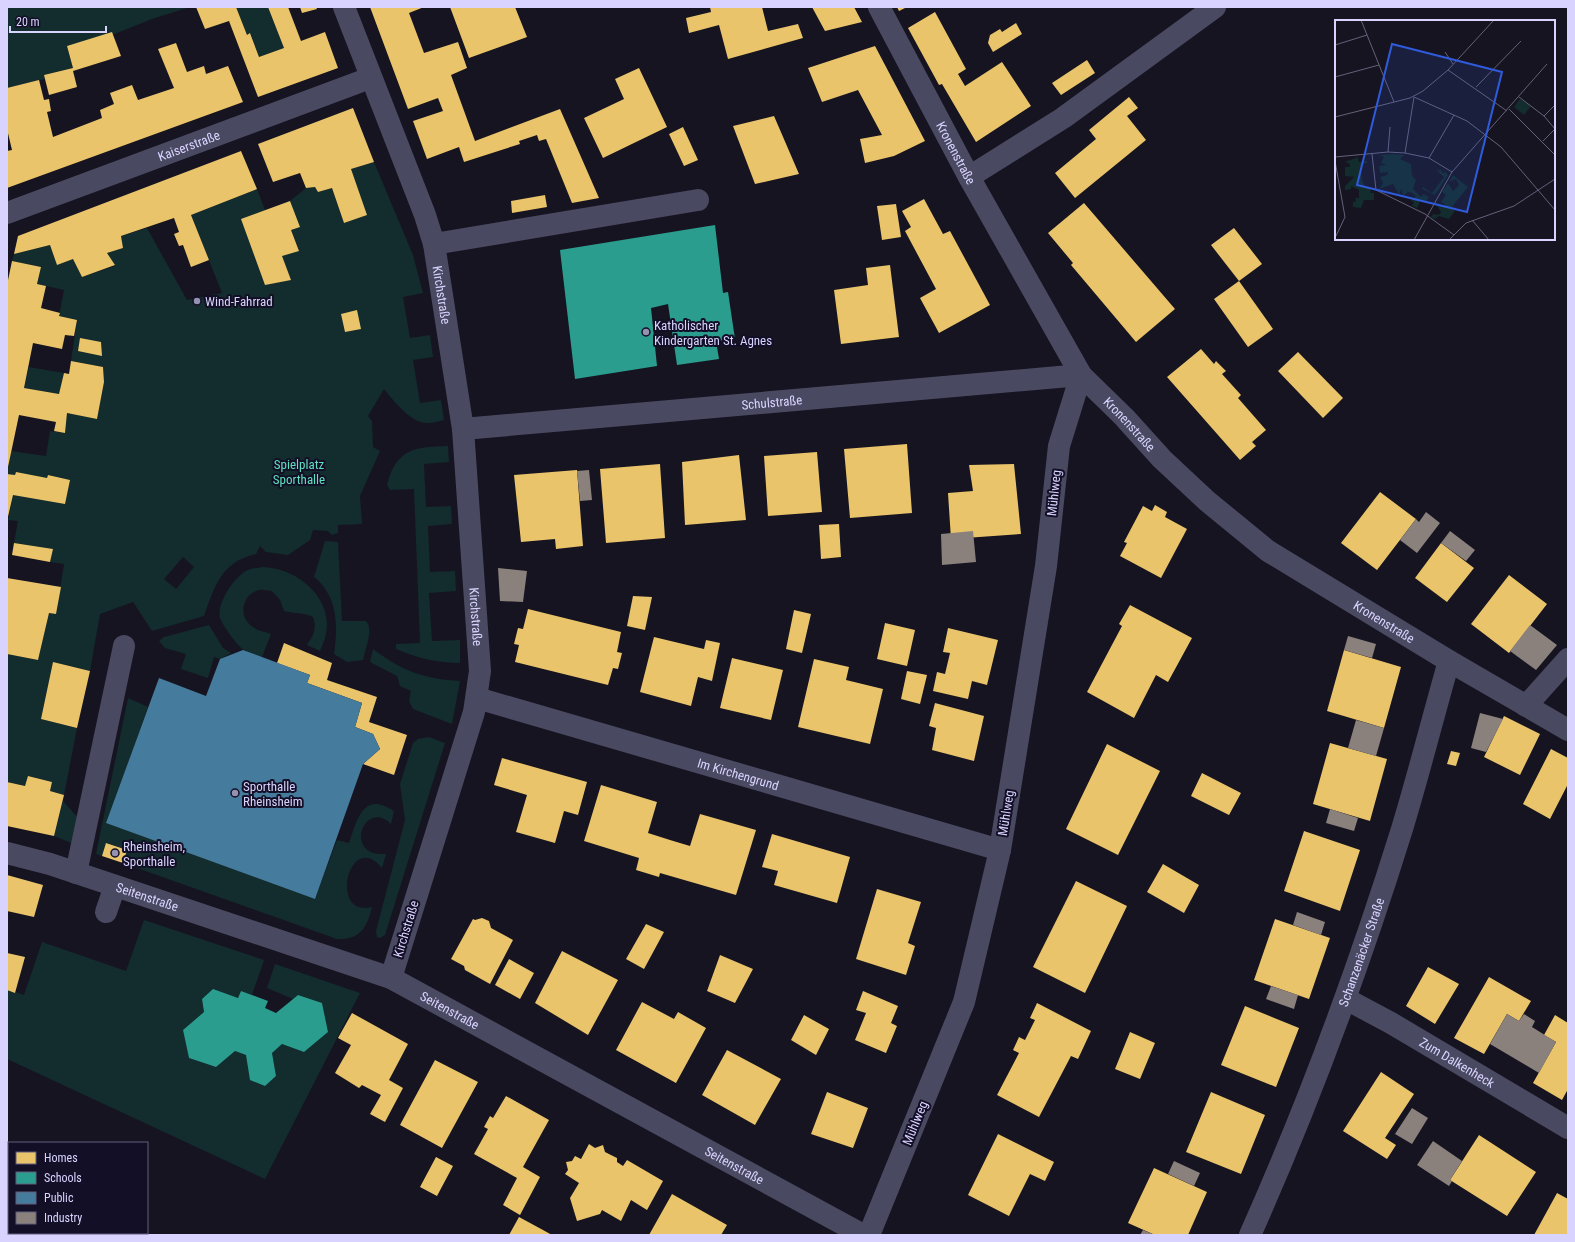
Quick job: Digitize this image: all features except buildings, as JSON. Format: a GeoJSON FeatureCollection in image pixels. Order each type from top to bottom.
{"type":"FeatureCollection","features":[{"type":"Feature","properties":{"kind":"street","name":"Kirchstraße"},"geometry":{"type":"LineString","coordinates":[[344,7],[370,78],[425,215],[434,244],[463,429],[480,671],[477,698],[391,978]]}},
{"type":"Feature","properties":{"kind":"street","name":"Kronenstraße"},"geometry":{"type":"LineString","coordinates":[[879,7],[969,177],[1081,375],[1124,417],[1162,459],[1207,501],[1268,551],[1449,661],[1568,730]]}},
{"type":"Feature","properties":{"kind":"street"},"geometry":{"type":"LineString","coordinates":[[969,177],[1063,118],[1215,7]]}},
{"type":"Feature","properties":{"kind":"street","name":"Kaiserstraße"},"geometry":{"type":"LineString","coordinates":[[7,213],[370,78]]}},
{"type":"Feature","properties":{"kind":"street"},"geometry":{"type":"LineString","coordinates":[[434,244],[698,200]]}},
{"type":"Feature","properties":{"kind":"street","name":"Schulstraße"},"geometry":{"type":"LineString","coordinates":[[463,429],[1081,375]]}},
{"type":"Feature","properties":{"kind":"street","name":"Mühlweg"},"geometry":{"type":"LineString","coordinates":[[869,1235],[964,1002],[1000,850],[1046,566],[1059,446],[1081,375]]}},
{"type":"Feature","properties":{"kind":"street"},"geometry":{"type":"LineString","coordinates":[[76,873],[124,646]]}},
{"type":"Feature","properties":{"kind":"street"},"geometry":{"type":"LineString","coordinates":[[1526,706],[1568,659]]}},
{"type":"Feature","properties":{"kind":"street","name":"Schanzenäcker Straße"},"geometry":{"type":"LineString","coordinates":[[1250,1235],[1266,1200],[1346,999],[1402,828],[1449,661]]}},
{"type":"Feature","properties":{"kind":"street","name":"Im Kirchengrund"},"geometry":{"type":"LineString","coordinates":[[477,698],[1000,850]]}},
{"type":"Feature","properties":{"kind":"street","name":"Seitenstraße"},"geometry":{"type":"LineString","coordinates":[[7,853],[50,864],[391,978],[863,1235]]}},
{"type":"Feature","properties":{"kind":"street"},"geometry":{"type":"LineString","coordinates":[[106,912],[114,886]]}},
{"type":"Feature","properties":{"kind":"street","name":"Zum Dalkenheck"},"geometry":{"type":"LineString","coordinates":[[1346,999],[1391,1022],[1568,1128]]}},
{"type":"Feature","properties":{"kind":"green space"},"geometry":{"type":"Polygon","coordinates":[[[7,7],[190,7],[152,19],[112,35],[67,46],[73,68],[44,75],[45,79],[7,88],[7,7]]]}},
{"type":"Feature","properties":{"kind":"green space"},"geometry":{"type":"Polygon","coordinates":[[[236,7],[268,7],[284,48],[259,57],[251,34],[247,35],[236,7]]]}},
{"type":"Feature","properties":{"kind":"green space","name":"Spielplatz Sporthalle"},"geometry":{"type":"Polygon","coordinates":[[[374,162],[413,255],[423,293],[403,297],[410,338],[430,335],[433,357],[413,360],[420,403],[441,400],[444,420],[428,423],[415,420],[392,399],[384,389],[368,416],[372,421],[373,447],[380,451],[360,496],[362,524],[338,525],[338,533],[332,535],[328,531],[313,530],[310,540],[288,555],[266,552],[260,546],[256,554],[244,558],[227,569],[216,585],[204,616],[152,631],[133,602],[100,614],[90,671],[53,662],[41,719],[77,728],[64,795],[50,791],[52,782],[29,776],[25,786],[7,782],[7,654],[38,660],[49,613],[56,614],[64,564],[50,562],[52,549],[14,543],[18,521],[8,520],[13,495],[70,480],[48,475],[47,478],[7,474],[11,451],[46,456],[50,431],[65,433],[67,413],[97,418],[104,382],[103,367],[71,361],[77,320],[59,316],[64,290],[37,284],[41,267],[12,261],[14,254],[50,245],[57,264],[73,259],[82,277],[115,266],[107,253],[123,248],[121,236],[147,228],[187,300],[222,293],[191,215],[257,189],[265,210],[299,250],[291,230],[290,201],[306,188],[315,187],[318,192],[332,188],[344,223],[366,215],[351,169],[374,162]],[[183,557],[164,579],[176,589],[194,567],[183,557]]]}},
{"type":"Feature","properties":{"kind":"green space"},"geometry":{"type":"Polygon","coordinates":[[[29,367],[64,373],[59,394],[24,388],[29,367]]]}},
{"type":"Feature","properties":{"kind":"green space"},"geometry":{"type":"Polygon","coordinates":[[[448,446],[449,462],[424,464],[426,507],[451,506],[452,524],[428,526],[430,572],[455,571],[456,591],[429,593],[432,641],[460,640],[460,663],[428,659],[396,649],[396,644],[420,643],[414,489],[390,490],[387,485],[396,463],[409,452],[426,447],[448,446]]]}},
{"type":"Feature","properties":{"kind":"green space"},"geometry":{"type":"Polygon","coordinates":[[[325,541],[338,542],[342,621],[366,621],[368,625],[369,634],[363,660],[347,662],[334,654],[336,622],[332,602],[328,593],[314,577],[325,541]]]}},
{"type":"Feature","properties":{"kind":"green space"},"geometry":{"type":"Polygon","coordinates":[[[263,567],[274,568],[296,577],[306,584],[321,601],[327,624],[325,638],[320,651],[307,645],[314,631],[315,625],[313,617],[306,614],[284,611],[280,600],[272,591],[261,590],[253,592],[245,601],[244,607],[245,618],[248,623],[257,630],[271,634],[262,657],[241,648],[227,631],[220,618],[221,605],[224,598],[232,584],[243,573],[250,569],[263,567]]]}},
{"type":"Feature","properties":{"kind":"green space"},"geometry":{"type":"Polygon","coordinates":[[[209,625],[223,648],[231,653],[220,659],[214,657],[208,678],[181,669],[186,654],[165,648],[159,641],[164,637],[209,625]]]}},
{"type":"Feature","properties":{"kind":"green space"},"geometry":{"type":"Polygon","coordinates":[[[373,649],[394,663],[424,676],[460,681],[452,724],[413,709],[409,701],[411,691],[400,686],[397,676],[370,662],[373,649]]]}},
{"type":"Feature","properties":{"kind":"green space"},"geometry":{"type":"Polygon","coordinates":[[[128,698],[148,707],[107,823],[315,898],[337,840],[349,843],[355,825],[363,810],[368,806],[375,804],[383,805],[394,811],[391,824],[381,818],[373,818],[366,823],[362,830],[361,839],[364,847],[372,853],[386,854],[382,868],[370,859],[360,859],[353,866],[348,877],[347,889],[350,900],[358,907],[372,907],[365,927],[357,935],[345,939],[337,939],[123,863],[127,850],[107,843],[102,856],[96,854],[128,698]]]}},
{"type":"Feature","properties":{"kind":"green space"},"geometry":{"type":"Polygon","coordinates":[[[429,737],[445,743],[385,935],[380,938],[377,937],[376,931],[405,820],[400,784],[413,743],[418,739],[429,737]]]}},
{"type":"Feature","properties":{"kind":"green space"},"geometry":{"type":"Polygon","coordinates":[[[63,801],[80,820],[74,844],[54,836],[63,801]]]}},
{"type":"Feature","properties":{"kind":"green space"},"geometry":{"type":"Polygon","coordinates":[[[144,920],[264,960],[252,995],[241,991],[238,998],[213,990],[202,999],[204,1012],[183,1030],[189,1058],[216,1067],[235,1051],[246,1055],[265,1086],[276,1076],[272,1053],[282,1044],[304,1052],[328,1032],[322,1003],[298,995],[293,999],[267,988],[275,964],[360,993],[265,1179],[7,1059],[7,953],[25,957],[15,992],[24,995],[42,942],[126,971],[144,920]]]}},
{"type":"Feature","properties":{"kind":"place","name":"Wind-Fahrrad"},"geometry":{"type":"Point","coordinates":[197,301]}},
{"type":"Feature","properties":{"kind":"place","name":"Katholischer Kindergarten St. Agnes"},"geometry":{"type":"Point","coordinates":[646,332]}},
{"type":"Feature","properties":{"kind":"place","name":"Sporthalle Rheinsheim"},"geometry":{"type":"Point","coordinates":[235,793]}},
{"type":"Feature","properties":{"kind":"place","name":"Rheinsheim, Sporthalle"},"geometry":{"type":"Point","coordinates":[115,853]}}]}
